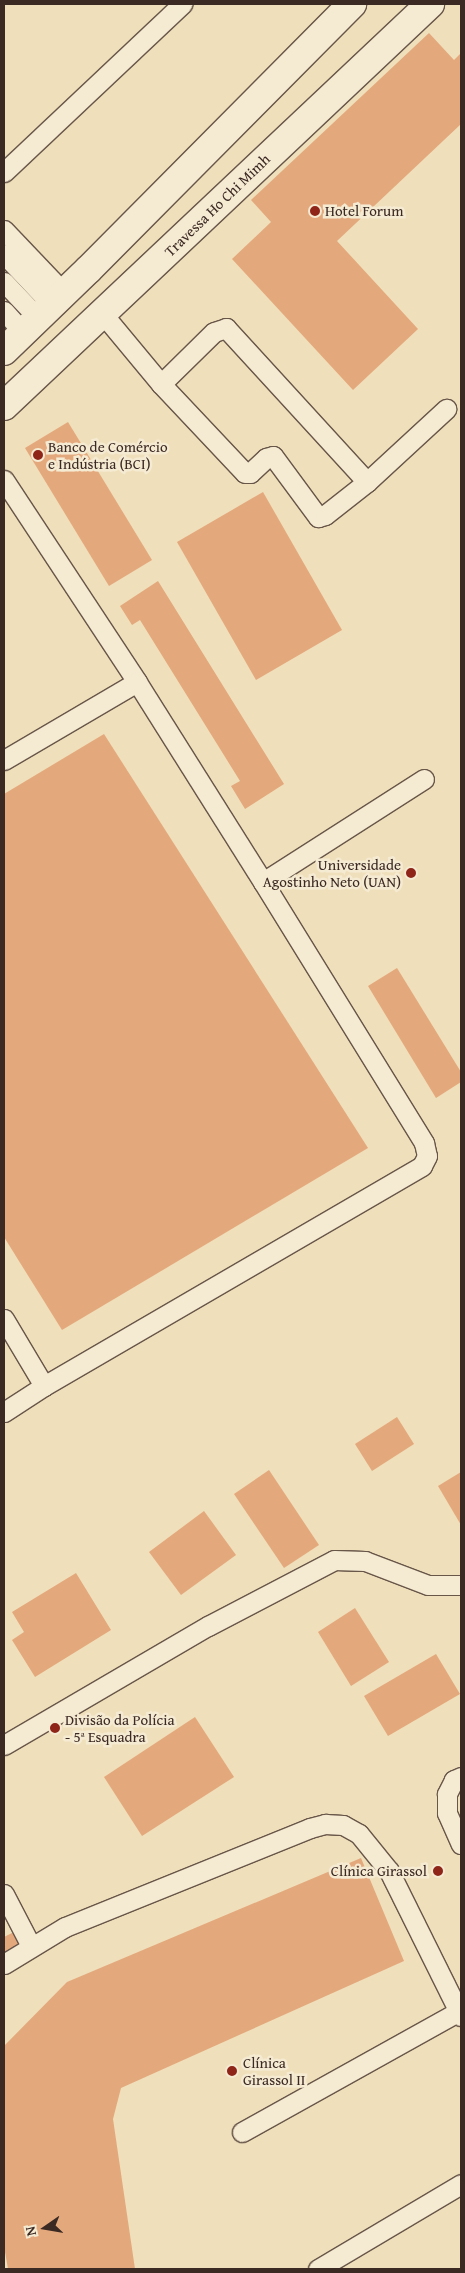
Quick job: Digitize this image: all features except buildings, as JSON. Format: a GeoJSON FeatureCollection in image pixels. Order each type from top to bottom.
{"type":"FeatureCollection","features":[{"type":"Feature","properties":{"kind":"street"},"geometry":{"type":"LineString","coordinates":[[29,325],[352,4]]}},
{"type":"Feature","properties":{"kind":"street","name":"Travessa Ho Chi Mimh"},"geometry":{"type":"LineString","coordinates":[[4,406],[430,4]]}},
{"type":"Feature","properties":{"kind":"lane"},"geometry":{"type":"LineString","coordinates":[[4,172],[182,4]]}},
{"type":"Feature","properties":{"kind":"lane"},"geometry":{"type":"LineString","coordinates":[[4,230],[29,325]]}},
{"type":"Feature","properties":{"kind":"lane"},"geometry":{"type":"LineString","coordinates":[[4,254],[29,325]]}},
{"type":"Feature","properties":{"kind":"lane"},"geometry":{"type":"LineString","coordinates":[[4,282],[29,325]]}},
{"type":"Feature","properties":{"kind":"lane"},"geometry":{"type":"LineString","coordinates":[[4,311],[29,325]]}},
{"type":"Feature","properties":{"kind":"lane"},"geometry":{"type":"LineString","coordinates":[[102,314],[161,384],[245,473],[250,473],[266,458],[273,456],[318,516],[326,516],[446,410]]}},
{"type":"Feature","properties":{"kind":"lane"},"geometry":{"type":"LineString","coordinates":[[161,384],[214,332],[226,328],[366,482]]}},
{"type":"Feature","properties":{"kind":"lane"},"geometry":{"type":"LineString","coordinates":[[4,480],[137,682],[263,882],[424,1143],[427,1156],[422,1166],[44,1386],[4,1412]]}},
{"type":"Feature","properties":{"kind":"lane"},"geometry":{"type":"LineString","coordinates":[[4,760],[137,682]]}},
{"type":"Feature","properties":{"kind":"lane"},"geometry":{"type":"LineString","coordinates":[[263,882],[424,779]]}},
{"type":"Feature","properties":{"kind":"lane"},"geometry":{"type":"LineString","coordinates":[[4,1318],[44,1386]]}},
{"type":"Feature","properties":{"kind":"lane"},"geometry":{"type":"LineString","coordinates":[[4,1746],[208,1626],[334,1560],[366,1561],[428,1586],[461,1585]]}},
{"type":"Feature","properties":{"kind":"lane"},"geometry":{"type":"LineString","coordinates":[[461,1777],[454,1780],[447,1794],[447,1813],[461,1844]]}},
{"type":"Feature","properties":{"kind":"lane"},"geometry":{"type":"LineString","coordinates":[[4,1964],[30,1946],[65,1927],[282,1839],[325,1824],[343,1825],[359,1834],[389,1871],[460,2013],[242,2132]]}},
{"type":"Feature","properties":{"kind":"lane"},"geometry":{"type":"LineString","coordinates":[[4,1894],[30,1946]]}},
{"type":"Feature","properties":{"kind":"lane"},"geometry":{"type":"LineString","coordinates":[[318,2269],[461,2184]]}},
{"type":"Feature","properties":{"kind":"place","name":"Hotel Forum"},"geometry":{"type":"Point","coordinates":[315,211]}},
{"type":"Feature","properties":{"kind":"place","name":"Banco de Comércio e Indústria (BCI)"},"geometry":{"type":"Point","coordinates":[38,455]}},
{"type":"Feature","properties":{"kind":"place","name":"Universidade Agostinho Neto (UAN)"},"geometry":{"type":"Point","coordinates":[411,873]}},
{"type":"Feature","properties":{"kind":"place","name":"Divisão da Polícia - 5ª Esquadra"},"geometry":{"type":"Point","coordinates":[55,1728]}},
{"type":"Feature","properties":{"kind":"place","name":"Clínica Girassol"},"geometry":{"type":"Point","coordinates":[438,1871]}},
{"type":"Feature","properties":{"kind":"place","name":"Clínica Girassol II"},"geometry":{"type":"Point","coordinates":[232,2071]}}]}
